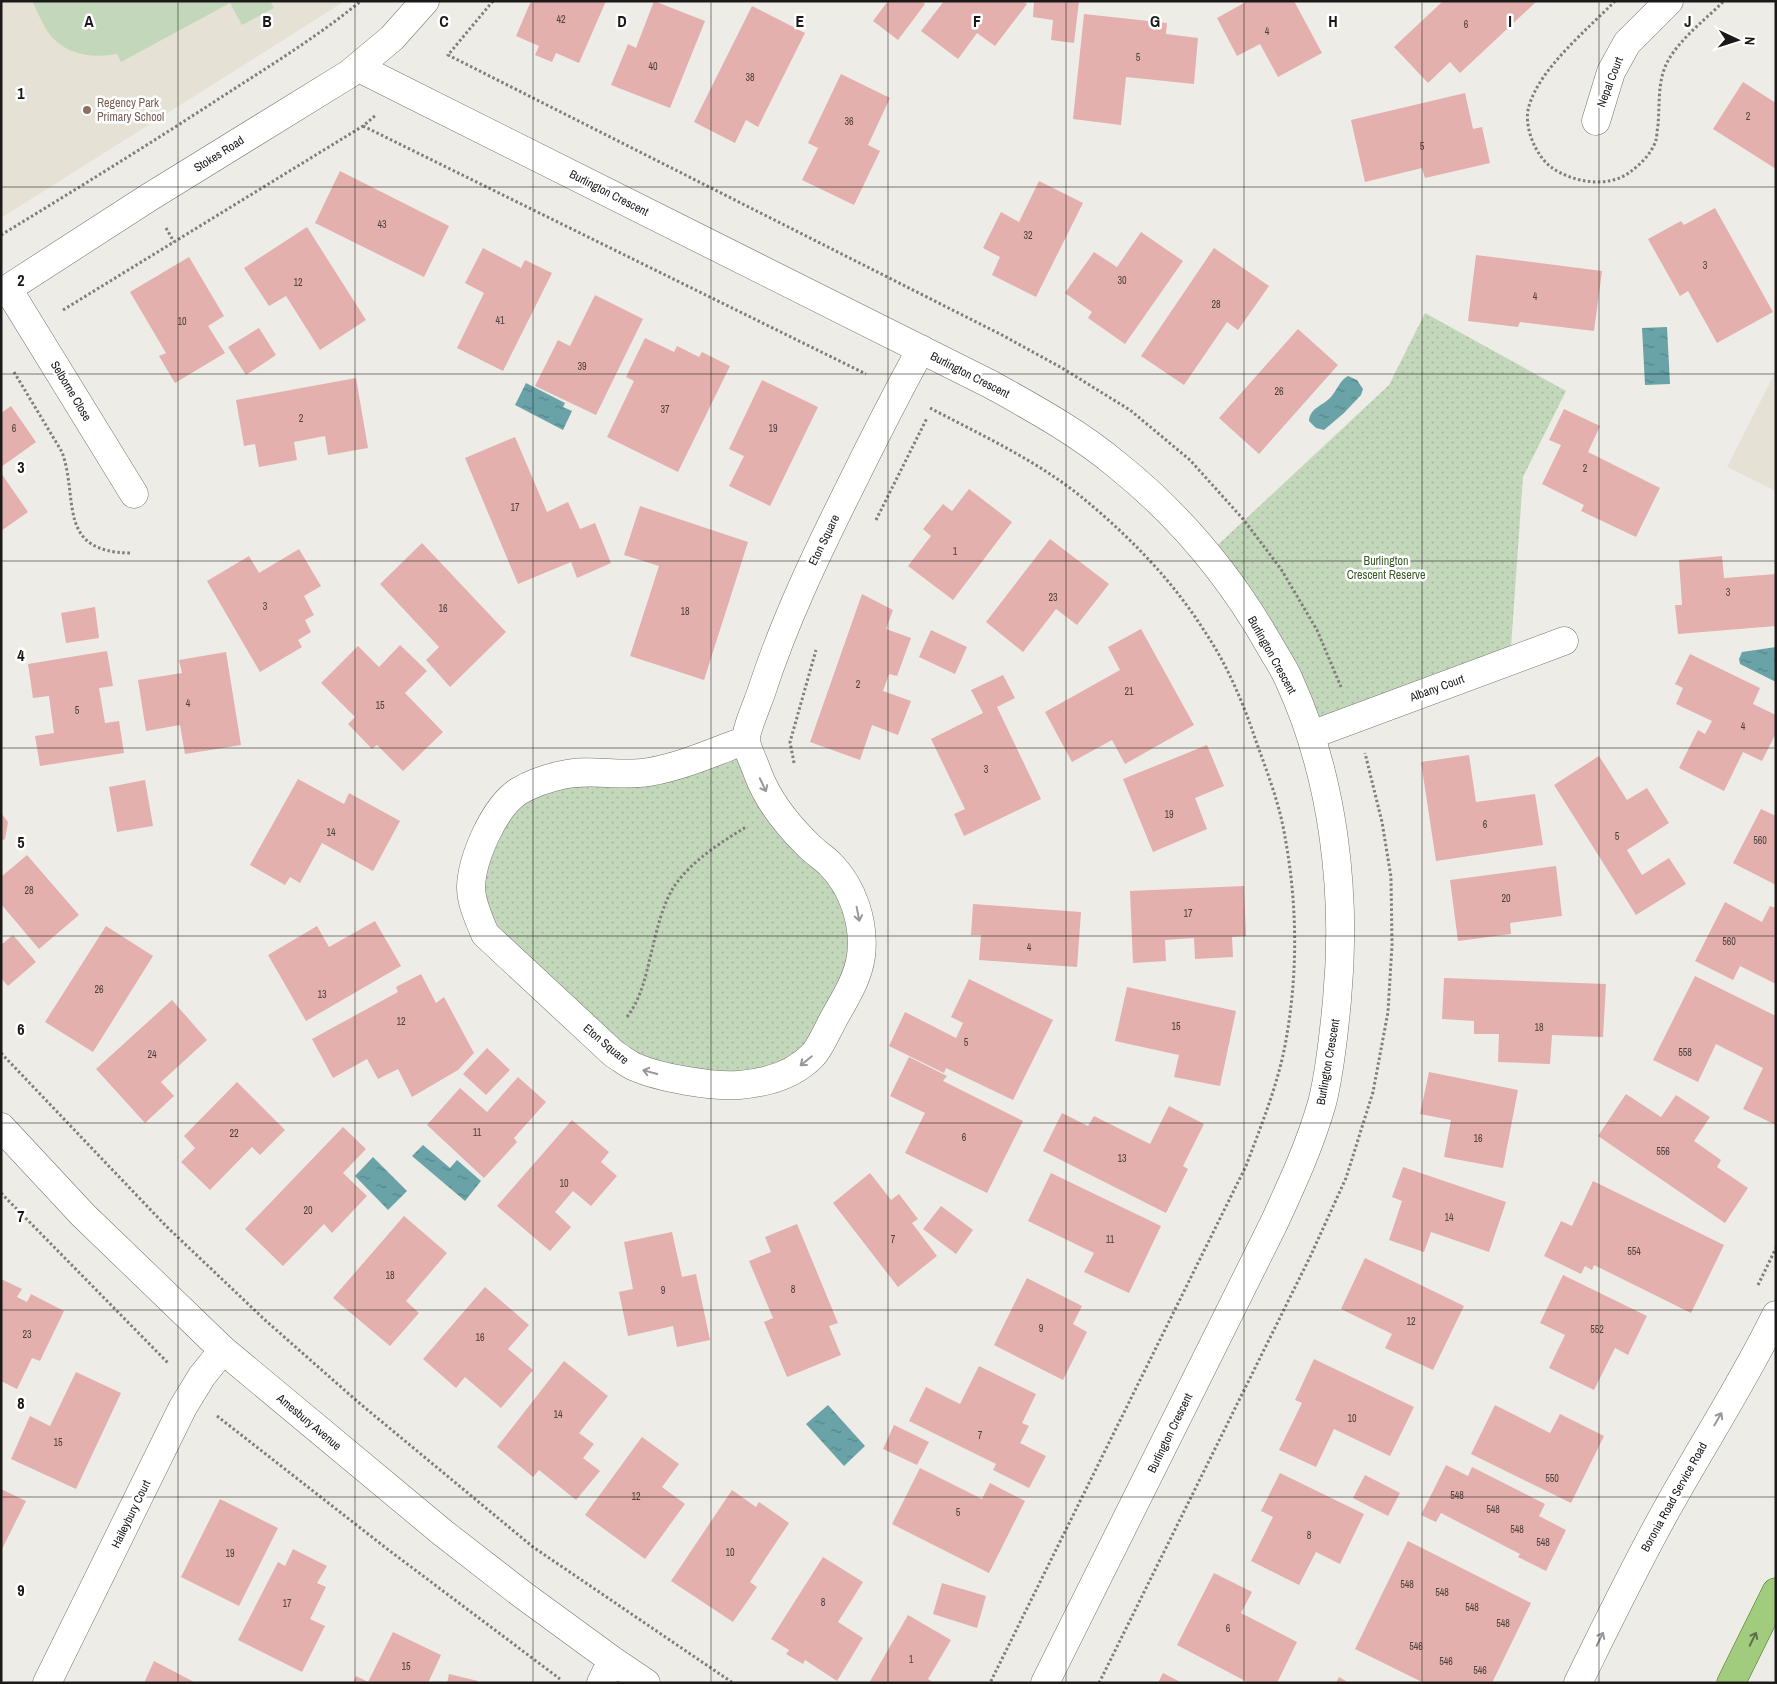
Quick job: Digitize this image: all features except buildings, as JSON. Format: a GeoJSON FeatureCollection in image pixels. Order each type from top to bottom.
{"type":"FeatureCollection","features":[{"type":"Feature","properties":{"kind":"main road"},"geometry":{"type":"LineString","coordinates":[[1731,1683],[1776,1592]]}},
{"type":"Feature","properties":{"kind":"street","name":"Stokes Road"},"geometry":{"type":"LineString","coordinates":[[5,291],[148,198],[359,68],[392,38],[426,1]]}},
{"type":"Feature","properties":{"kind":"street","name":"Nepal Court"},"geometry":{"type":"LineString","coordinates":[[1596,120],[1611,72],[1626,43],[1668,1]]}},
{"type":"Feature","properties":{"kind":"street","name":"Burlington Crescent"},"geometry":{"type":"LineString","coordinates":[[359,68],[921,349],[1054,419],[1117,464],[1172,515],[1216,565],[1257,623],[1289,679],[1311,735],[1332,822],[1339,892],[1341,960],[1334,1032],[1322,1102],[1301,1164],[1274,1222],[1045,1683]]}},
{"type":"Feature","properties":{"kind":"street","name":"Selborne Close"},"geometry":{"type":"LineString","coordinates":[[5,291],[134,494]]}},
{"type":"Feature","properties":{"kind":"street","name":"Eton Square"},"geometry":{"type":"LineString","coordinates":[[746,740],[696,759],[647,772],[565,774],[538,782],[519,791],[505,804],[485,837],[474,864],[471,888],[476,913],[485,934],[614,1054],[634,1067],[650,1072],[725,1086],[753,1084],[795,1070],[814,1054],[851,988],[861,957],[862,938],[857,908],[847,886],[831,864],[801,838],[775,807],[760,778],[746,740],[794,602],[898,390],[921,349]]}},
{"type":"Feature","properties":{"kind":"street","name":"Albany Court"},"geometry":{"type":"LineString","coordinates":[[1311,735],[1564,641]]}},
{"type":"Feature","properties":{"kind":"street","name":"Amesbury Avenue"},"geometry":{"type":"LineString","coordinates":[[1,1126],[83,1215],[223,1350],[443,1533],[523,1595],[607,1672],[646,1683]]}},
{"type":"Feature","properties":{"kind":"street","name":"Boronia Road Service Road"},"geometry":{"type":"LineString","coordinates":[[1578,1683],[1650,1538],[1756,1356],[1776,1314]]}},
{"type":"Feature","properties":{"kind":"street","name":"Haileybury Court"},"geometry":{"type":"LineString","coordinates":[[47,1683],[183,1407],[202,1376],[223,1350]]}},
{"type":"Feature","properties":{"kind":"path"},"geometry":{"type":"LineString","coordinates":[[1,235],[124,160],[266,68],[337,21],[361,1]]}},
{"type":"Feature","properties":{"kind":"path"},"geometry":{"type":"LineString","coordinates":[[448,55],[493,1]]}},
{"type":"Feature","properties":{"kind":"path"},"geometry":{"type":"LineString","coordinates":[[60,312],[363,126],[381,110]]}},
{"type":"Feature","properties":{"kind":"path"},"geometry":{"type":"LineString","coordinates":[[363,126],[866,374]]}},
{"type":"Feature","properties":{"kind":"path"},"geometry":{"type":"LineString","coordinates":[[165,225],[174,242]]}},
{"type":"Feature","properties":{"kind":"path"},"geometry":{"type":"LineString","coordinates":[[11,367],[62,452],[67,466],[72,516],[77,530],[86,540],[106,550],[130,553]]}},
{"type":"Feature","properties":{"kind":"path"},"geometry":{"type":"LineString","coordinates":[[872,528],[932,409],[1038,466],[1083,498],[1130,539],[1171,584],[1205,631],[1229,673],[1252,730],[1280,816],[1285,835],[1294,897],[1295,967],[1287,1036],[1271,1099],[1246,1166],[990,1683]]}},
{"type":"Feature","properties":{"kind":"path"},"geometry":{"type":"LineString","coordinates":[[796,768],[790,742],[818,644]]}},
{"type":"Feature","properties":{"kind":"path"},"geometry":{"type":"LineString","coordinates":[[602,1043],[634,1008],[640,996],[659,921],[674,886],[691,865],[750,825]]}},
{"type":"Feature","properties":{"kind":"path"},"geometry":{"type":"LineString","coordinates":[[1,1054],[166,1226],[265,1320],[358,1402],[532,1548],[733,1683]]}},
{"type":"Feature","properties":{"kind":"path"},"geometry":{"type":"LineString","coordinates":[[1,1192],[171,1366]]}},
{"type":"Feature","properties":{"kind":"path"},"geometry":{"type":"LineString","coordinates":[[217,1416],[386,1548],[560,1679]]}},
{"type":"Feature","properties":{"kind":"shaded area","name":"Regency Park Primary School"},"geometry":{"type":"Polygon","coordinates":[[[1,1],[345,1],[1,218],[1,1]]]}},
{"type":"Feature","properties":{"kind":"shaded area"},"geometry":{"type":"Polygon","coordinates":[[[1776,371],[1776,491],[1727,467],[1776,371]]]}},
{"type":"Feature","properties":{"kind":"green space"},"geometry":{"type":"Polygon","coordinates":[[[32,1],[270,1],[274,8],[242,25],[230,3],[121,62],[117,54],[90,55],[73,52],[65,48],[48,32],[32,1]]]}},
{"type":"Feature","properties":{"kind":"green space","name":"Burlington Crescent Reserve"},"geometry":{"type":"Polygon","coordinates":[[[1425,313],[1566,391],[1523,477],[1510,661],[1311,735],[1207,555],[1389,385],[1425,313]]]}},
{"type":"Feature","properties":{"kind":"green space"},"geometry":{"type":"Polygon","coordinates":[[[746,740],[812,849],[862,938],[814,1054],[773,1078],[650,1072],[485,934],[474,865],[519,791],[746,740]]]}},
{"type":"Feature","properties":{"kind":"water"},"geometry":{"type":"Polygon","coordinates":[[[1667,327],[1670,384],[1645,385],[1642,328],[1667,327]]]}},
{"type":"Feature","properties":{"kind":"water"},"geometry":{"type":"Polygon","coordinates":[[[1348,376],[1357,380],[1363,389],[1361,395],[1324,430],[1316,428],[1309,421],[1312,413],[1330,398],[1348,376]]]}},
{"type":"Feature","properties":{"kind":"water"},"geometry":{"type":"Polygon","coordinates":[[[526,383],[565,403],[563,407],[572,411],[563,430],[515,405],[526,383]]]}},
{"type":"Feature","properties":{"kind":"water"},"geometry":{"type":"Polygon","coordinates":[[[1776,647],[1776,682],[1740,664],[1739,659],[1742,652],[1776,647]]]}},
{"type":"Feature","properties":{"kind":"water"},"geometry":{"type":"Polygon","coordinates":[[[423,1145],[450,1168],[457,1160],[481,1181],[465,1201],[412,1156],[423,1145]]]}},
{"type":"Feature","properties":{"kind":"water"},"geometry":{"type":"Polygon","coordinates":[[[373,1157],[407,1191],[388,1210],[355,1176],[373,1157]]]}},
{"type":"Feature","properties":{"kind":"water"},"geometry":{"type":"Polygon","coordinates":[[[828,1405],[865,1446],[844,1466],[806,1424],[828,1405]]]}},
{"type":"Feature","properties":{"kind":"place","name":"Regency Park Primary School"},"geometry":{"type":"Point","coordinates":[87,110]}}]}
